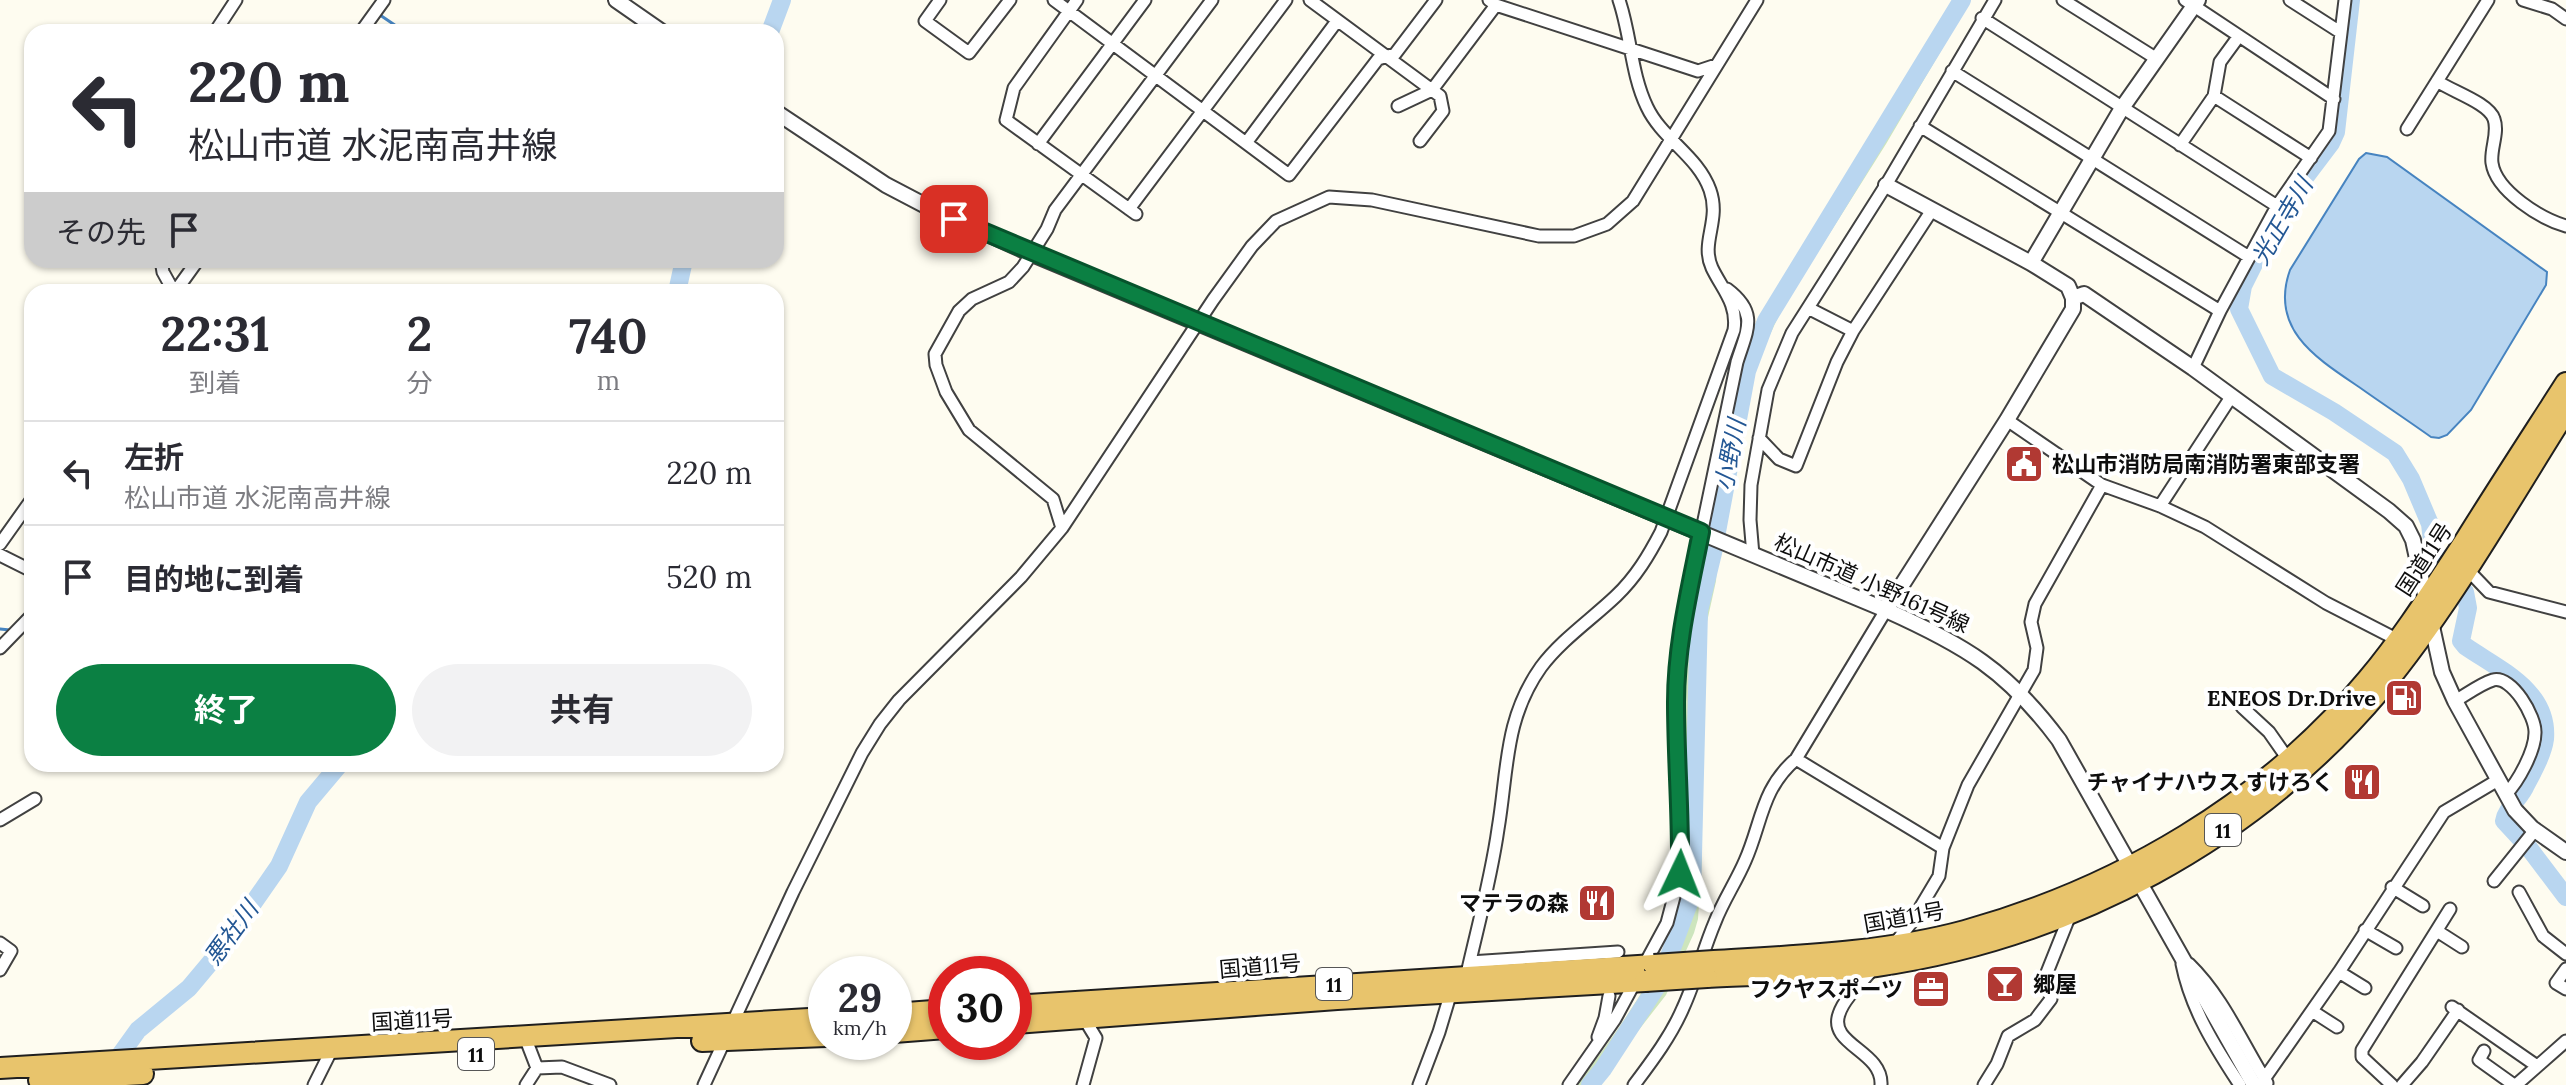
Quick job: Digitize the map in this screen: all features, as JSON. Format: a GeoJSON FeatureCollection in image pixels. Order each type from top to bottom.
{"type":"FeatureCollection","features":[{"type":"Feature","properties":{"kind":"highway","name":"国道11号"},"geometry":{"type":"LineString","coordinates":[[2293,766],[2368,680],[2426,601],[2566,383]]}},
{"type":"Feature","properties":{"kind":"highway","name":"国道11号"},"geometry":{"type":"LineString","coordinates":[[1032,1007],[1079,1010],[1448,994],[1710,969],[1876,966],[1968,948],[2135,874],[2293,766],[2379,690],[2430,624],[2566,411]]}},
{"type":"Feature","properties":{"kind":"highway","name":"国道11号"},"geometry":{"type":"LineString","coordinates":[[1710,969],[1894,945],[2067,906]]}},
{"type":"Feature","properties":{"kind":"highway","name":"国道11号"},"geometry":{"type":"LineString","coordinates":[[1032,1019],[1079,1010],[1468,970],[1645,974]]}},
{"type":"Feature","properties":{"kind":"highway","name":"国道11号"},"geometry":{"type":"LineString","coordinates":[[0,1082],[100,1070],[329,1056],[531,1052],[729,1032],[808,1021]]}},
{"type":"Feature","properties":{"kind":"highway","name":"国道11号"},"geometry":{"type":"LineString","coordinates":[[729,1032],[808,1035]]}},
{"type":"Feature","properties":{"kind":"highway","name":"国道11号"},"geometry":{"type":"LineString","coordinates":[[0,1068],[100,1070]]}},
{"type":"Feature","properties":{"kind":"street"},"geometry":{"type":"LineString","coordinates":[[220,24],[236,0]]}},
{"type":"Feature","properties":{"kind":"street"},"geometry":{"type":"LineString","coordinates":[[367,24],[384,0]]}},
{"type":"Feature","properties":{"kind":"street"},"geometry":{"type":"LineString","coordinates":[[616,0],[650,24]]}},
{"type":"Feature","properties":{"kind":"street"},"geometry":{"type":"LineString","coordinates":[[940,0],[925,21],[969,53],[1010,0]]}},
{"type":"Feature","properties":{"kind":"street"},"geometry":{"type":"LineString","coordinates":[[1054,0],[1289,175],[1378,59],[1395,54],[1436,0]]}},
{"type":"Feature","properties":{"kind":"street"},"geometry":{"type":"LineString","coordinates":[[1077,0],[1014,88],[1006,120],[1132,212],[1202,111],[1286,0]]}},
{"type":"Feature","properties":{"kind":"street"},"geometry":{"type":"LineString","coordinates":[[1038,144],[1145,0]]}},
{"type":"Feature","properties":{"kind":"street"},"geometry":{"type":"LineString","coordinates":[[1062,528],[1053,499],[969,430],[946,392],[935,354],[959,311],[972,299],[1009,282],[1032,254],[1055,210],[1212,0]]}},
{"type":"Feature","properties":{"kind":"street"},"geometry":{"type":"LineString","coordinates":[[1310,0],[1440,96],[1443,111],[1420,141]]}},
{"type":"Feature","properties":{"kind":"street"},"geometry":{"type":"LineString","coordinates":[[1569,1085],[1645,974],[1667,923],[1680,874],[1676,701],[1680,635],[1704,533],[1737,362],[1749,319],[1745,307],[1726,289],[1711,266],[1708,238],[1714,225],[1715,211],[1709,186],[1646,107],[1619,0]]}},
{"type":"Feature","properties":{"kind":"street"},"geometry":{"type":"LineString","coordinates":[[704,1085],[793,892],[862,753],[880,724],[899,700],[1021,577],[1062,528],[1252,246],[1276,221],[1329,197],[1372,200],[1539,236],[1574,236],[1607,224],[1633,201],[1757,0]]}},
{"type":"Feature","properties":{"kind":"street"},"geometry":{"type":"LineString","coordinates":[[1753,555],[1751,485],[1759,438],[1768,390],[1792,333],[1886,185],[1995,0]]}},
{"type":"Feature","properties":{"kind":"street"},"geometry":{"type":"LineString","coordinates":[[2063,0],[2157,59]]}},
{"type":"Feature","properties":{"kind":"street"},"geometry":{"type":"LineString","coordinates":[[2290,0],[2340,32]]}},
{"type":"Feature","properties":{"kind":"street"},"geometry":{"type":"LineString","coordinates":[[2193,368],[2277,206],[2329,131],[2345,0]]}},
{"type":"Feature","properties":{"kind":"street"},"geometry":{"type":"LineString","coordinates":[[2407,129],[2488,0]]}},
{"type":"Feature","properties":{"kind":"street"},"geometry":{"type":"LineString","coordinates":[[2523,0],[2552,9],[2566,19]]}},
{"type":"Feature","properties":{"kind":"street"},"geometry":{"type":"LineString","coordinates":[[1398,106],[1432,90],[1493,2],[1698,71],[1716,65]]}},
{"type":"Feature","properties":{"kind":"street"},"geometry":{"type":"LineString","coordinates":[[2031,263],[2122,108],[2192,2],[2334,99]]}},
{"type":"Feature","properties":{"kind":"street"},"geometry":{"type":"LineString","coordinates":[[1982,18],[2277,206]]}},
{"type":"Feature","properties":{"kind":"street"},"geometry":{"type":"LineString","coordinates":[[1246,143],[1337,21]]}},
{"type":"Feature","properties":{"kind":"street"},"geometry":{"type":"LineString","coordinates":[[2180,145],[2214,96],[2220,62],[2239,36]]}},
{"type":"Feature","properties":{"kind":"street"},"geometry":{"type":"LineString","coordinates":[[1952,71],[2249,257]]}},
{"type":"Feature","properties":{"kind":"street"},"geometry":{"type":"LineString","coordinates":[[2437,81],[2477,102],[2494,118],[2492,164],[2499,180],[2542,218],[2566,226]]}},
{"type":"Feature","properties":{"kind":"street"},"geometry":{"type":"LineString","coordinates":[[2214,96],[2311,158]]}},
{"type":"Feature","properties":{"kind":"street","name":"松山市道 小野161号線"},"geometry":{"type":"LineString","coordinates":[[784,117],[886,185],[1032,254],[1704,533],[1886,610],[1966,649],[2020,693],[2059,740],[2180,956],[2257,1084]]}},
{"type":"Feature","properties":{"kind":"street"},"geometry":{"type":"LineString","coordinates":[[1920,126],[2220,311]]}},
{"type":"Feature","properties":{"kind":"street"},"geometry":{"type":"LineString","coordinates":[[1634,1085],[1669,1035],[1683,1008],[1715,920],[1746,860],[1763,804],[1781,772],[1796,759],[2073,309],[2068,286],[1886,185]]}},
{"type":"Feature","properties":{"kind":"street"},"geometry":{"type":"LineString","coordinates":[[1759,438],[1779,459],[1796,466],[1837,362],[1853,331],[1932,210]]}},
{"type":"Feature","properties":{"kind":"street"},"geometry":{"type":"LineString","coordinates":[[1419,1085],[1439,1032],[1448,994],[1468,970],[1499,828],[1507,747],[1518,706],[1542,665],[1619,594],[1646,562],[1666,518],[1734,330],[1735,317],[1726,289]]}},
{"type":"Feature","properties":{"kind":"street"},"geometry":{"type":"LineString","coordinates":[[2073,298],[2084,294],[2193,368],[2406,526],[2413,540],[2442,672],[2455,701],[2527,839],[2566,852]]}},
{"type":"Feature","properties":{"kind":"street"},"geometry":{"type":"LineString","coordinates":[[1808,308],[1853,331]]}},
{"type":"Feature","properties":{"kind":"street"},"geometry":{"type":"LineString","coordinates":[[2160,506],[2231,397]]}},
{"type":"Feature","properties":{"kind":"street"},"geometry":{"type":"LineString","coordinates":[[2007,420],[2102,485],[2160,506],[2205,527],[2326,603],[2398,640]]}},
{"type":"Feature","properties":{"kind":"street"},"geometry":{"type":"LineString","coordinates":[[1881,1085],[1881,1074],[1873,1061],[1842,1036],[1837,1024],[1839,1012],[1911,923],[1939,876],[1943,848],[1968,785],[2034,670],[2037,648],[2031,622],[2035,604],[2102,485]]}},
{"type":"Feature","properties":{"kind":"street"},"geometry":{"type":"LineString","coordinates":[[0,544],[24,510]]}},
{"type":"Feature","properties":{"kind":"street"},"geometry":{"type":"LineString","coordinates":[[0,555],[24,567]]}},
{"type":"Feature","properties":{"kind":"street"},"geometry":{"type":"LineString","coordinates":[[2466,568],[2489,592],[2566,612]]}},
{"type":"Feature","properties":{"kind":"street"},"geometry":{"type":"LineString","coordinates":[[0,648],[24,623]]}},
{"type":"Feature","properties":{"kind":"street"},"geometry":{"type":"LineString","coordinates":[[2455,701],[2494,679],[2502,680],[2519,695],[2534,723],[2535,733],[2510,802]]}},
{"type":"Feature","properties":{"kind":"street"},"geometry":{"type":"LineString","coordinates":[[2242,707],[2269,732],[2293,766]]}},
{"type":"Feature","properties":{"kind":"street"},"geometry":{"type":"LineString","coordinates":[[1796,759],[1943,848]]}},
{"type":"Feature","properties":{"kind":"street"},"geometry":{"type":"LineString","coordinates":[[2257,1084],[2339,972],[2444,812],[2498,780]]}},
{"type":"Feature","properties":{"kind":"street"},"geometry":{"type":"LineString","coordinates":[[0,820],[35,799]]}},
{"type":"Feature","properties":{"kind":"street"},"geometry":{"type":"LineString","coordinates":[[2494,881],[2527,839]]}},
{"type":"Feature","properties":{"kind":"street"},"geometry":{"type":"LineString","coordinates":[[2392,887],[2423,906]]}},
{"type":"Feature","properties":{"kind":"street"},"geometry":{"type":"LineString","coordinates":[[2519,892],[2543,936],[2566,954]]}},
{"type":"Feature","properties":{"kind":"street"},"geometry":{"type":"LineString","coordinates":[[1984,1085],[1997,1064],[2008,1036],[2035,1020],[2051,999],[2046,975],[2067,906]]}},
{"type":"Feature","properties":{"kind":"street"},"geometry":{"type":"LineString","coordinates":[[2392,1085],[2371,1068],[2362,1057],[2362,1050],[2450,909]]}},
{"type":"Feature","properties":{"kind":"street"},"geometry":{"type":"LineString","coordinates":[[2365,930],[2396,948]]}},
{"type":"Feature","properties":{"kind":"street"},"geometry":{"type":"LineString","coordinates":[[2437,931],[2462,947]]}},
{"type":"Feature","properties":{"kind":"street"},"geometry":{"type":"LineString","coordinates":[[0,943],[11,951],[0,970]]}},
{"type":"Feature","properties":{"kind":"street"},"geometry":{"type":"LineString","coordinates":[[1468,970],[1618,952]]}},
{"type":"Feature","properties":{"kind":"street"},"geometry":{"type":"LineString","coordinates":[[2566,969],[2556,983],[2566,989]]}},
{"type":"Feature","properties":{"kind":"street"},"geometry":{"type":"LineString","coordinates":[[2339,972],[2365,988]]}},
{"type":"Feature","properties":{"kind":"street"},"geometry":{"type":"LineString","coordinates":[[1599,1045],[1609,996]]}},
{"type":"Feature","properties":{"kind":"street"},"geometry":{"type":"LineString","coordinates":[[2402,1085],[2422,1062],[2455,1008],[2537,1066]]}},
{"type":"Feature","properties":{"kind":"street"},"geometry":{"type":"LineString","coordinates":[[1079,1010],[1096,1038],[1083,1085]]}},
{"type":"Feature","properties":{"kind":"street"},"geometry":{"type":"LineString","coordinates":[[2312,1011],[2337,1027]]}},
{"type":"Feature","properties":{"kind":"street"},"geometry":{"type":"LineString","coordinates":[[2484,1051],[2479,1060],[2515,1085],[2566,1041]]}},
{"type":"Feature","properties":{"kind":"street"},"geometry":{"type":"LineString","coordinates":[[526,1085],[531,1052],[610,1085]]}},
{"type":"Feature","properties":{"kind":"street"},"geometry":{"type":"LineString","coordinates":[[314,1085],[329,1056]]}},
{"type":"Feature","properties":{"kind":"green space"},"geometry":{"type":"Polygon","coordinates":[[[1953,0],[1971,0],[1886,144],[1782,309],[1757,362],[1705,631],[1698,720],[1701,732],[1698,733],[1702,860],[1698,919],[1666,995],[1596,1085],[1577,1085],[1649,980],[1675,923],[1683,892],[1689,849],[1684,716],[1688,637],[1695,590],[1703,564],[1747,345],[1754,326],[1865,152],[1953,0]]]}},
{"type":"Feature","properties":{"kind":"water"},"geometry":{"type":"Polygon","coordinates":[[[2366,153],[2387,157],[2547,272],[2546,285],[2471,410],[2447,435],[2439,438],[2431,437],[2327,365],[2300,340],[2286,309],[2285,291],[2290,270],[2359,159],[2366,153]]]}},
{"type":"Feature","properties":{"kind":"waterway","name":"悪社川"},"geometry":{"type":"LineString","coordinates":[[773,24],[782,0]]}},
{"type":"Feature","properties":{"kind":"waterway","name":"小野川"},"geometry":{"type":"LineString","coordinates":[[1590,1085],[1659,983],[1692,895],[1699,611],[1747,371],[1766,321],[1962,0]]}},
{"type":"Feature","properties":{"kind":"waterway","name":"光正寺川"},"geometry":{"type":"LineString","coordinates":[[2351,0],[2336,132],[2294,192],[2259,254],[2243,286],[2239,309],[2272,376],[2395,453],[2411,479],[2430,524],[2433,549],[2437,554]]}},
{"type":"Feature","properties":{"kind":"waterway"},"geometry":{"type":"LineString","coordinates":[[374,24],[380,15],[393,24]]}},
{"type":"Feature","properties":{"kind":"waterway","name":"悪社川"},"geometry":{"type":"LineString","coordinates":[[679,284],[682,268]]}},
{"type":"Feature","properties":{"kind":"waterway","name":"光正寺川"},"geometry":{"type":"LineString","coordinates":[[2465,592],[2468,608],[2461,641],[2519,683],[2539,707],[2544,722],[2545,739],[2540,757],[2504,821],[2566,897]]}},
{"type":"Feature","properties":{"kind":"waterway"},"geometry":{"type":"LineString","coordinates":[[0,629],[10,630]]}},
{"type":"Feature","properties":{"kind":"waterway","name":"悪社川"},"geometry":{"type":"LineString","coordinates":[[110,1069],[138,1030],[189,988],[220,951],[279,866],[308,802],[333,772]]}},
{"type":"Feature","properties":{"kind":"place","name":"松山市消防局南消防署東部支署"},"geometry":{"type":"Point","coordinates":[2024,464]}},
{"type":"Feature","properties":{"kind":"place","name":"ENEOS Dr.Drive"},"geometry":{"type":"Point","coordinates":[2404,698]}},
{"type":"Feature","properties":{"kind":"place","name":"チャイナハウス すけろく"},"geometry":{"type":"Point","coordinates":[2362,782]}},
{"type":"Feature","properties":{"kind":"place","name":"マテラの森"},"geometry":{"type":"Point","coordinates":[1597,903]}},
{"type":"Feature","properties":{"kind":"place","name":"郷屋"},"geometry":{"type":"Point","coordinates":[2005,984]}},
{"type":"Feature","properties":{"kind":"place","name":"フクヤスポーツ"},"geometry":{"type":"Point","coordinates":[1931,989]}},
{"type":"Feature","properties":{"kind":"route"},"geometry":{"type":"LineString","coordinates":[[954,219],[1701,532],[1680,635],[1676,701],[1680,874]]}}]}
